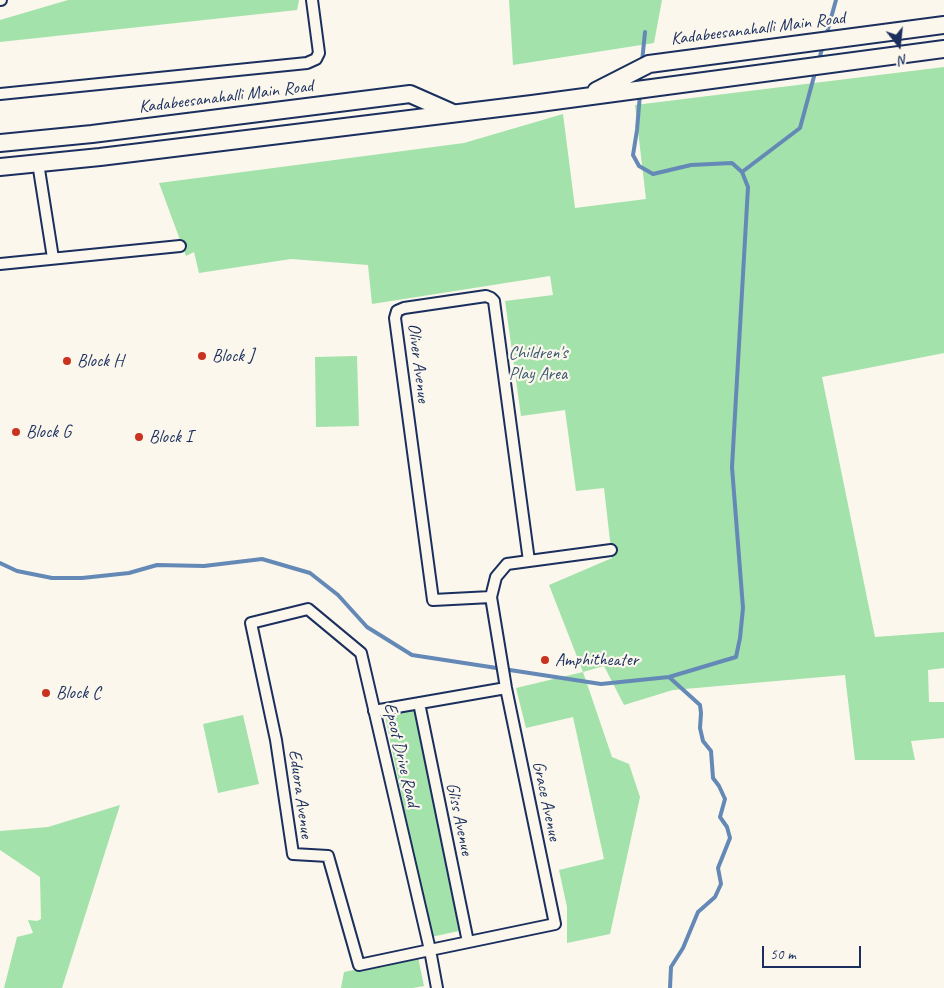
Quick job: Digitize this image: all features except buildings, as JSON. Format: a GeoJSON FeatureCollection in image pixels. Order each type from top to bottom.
{"type":"FeatureCollection","features":[{"type":"Feature","properties":{"kind":"main road","name":"Kadabeesanahalli Main Road"},"geometry":{"type":"LineString","coordinates":[[585,96],[649,64],[944,25]]}},
{"type":"Feature","properties":{"kind":"main road","name":"Kadabeesanahalli Main Road"},"geometry":{"type":"LineString","coordinates":[[0,166],[453,113],[944,49]]}},
{"type":"Feature","properties":{"kind":"main road","name":"Kadabeesanahalli Main Road"},"geometry":{"type":"LineString","coordinates":[[0,143],[410,94],[453,113]]}},
{"type":"Feature","properties":{"kind":"street"},"geometry":{"type":"LineString","coordinates":[[0,94],[307,63],[316,59],[319,53],[312,0]]}},
{"type":"Feature","properties":{"kind":"street"},"geometry":{"type":"LineString","coordinates":[[38,163],[53,258]]}},
{"type":"Feature","properties":{"kind":"street"},"geometry":{"type":"LineString","coordinates":[[0,264],[180,246]]}},
{"type":"Feature","properties":{"kind":"street","name":"Oliver Avenue"},"geometry":{"type":"LineString","coordinates":[[491,597],[433,600],[395,318],[397,311],[404,308],[486,296],[494,301],[529,561]]}},
{"type":"Feature","properties":{"kind":"street"},"geometry":{"type":"LineString","coordinates":[[491,597],[496,577],[507,564],[611,550]]}},
{"type":"Feature","properties":{"kind":"street","name":"Grace Avenue"},"geometry":{"type":"LineString","coordinates":[[468,942],[556,924],[506,688],[491,597]]}},
{"type":"Feature","properties":{"kind":"street","name":"Epcot Drive Road"},"geometry":{"type":"LineString","coordinates":[[252,623],[308,609],[361,653],[430,950],[437,988]]}},
{"type":"Feature","properties":{"kind":"street","name":"Eduora Avenue"},"geometry":{"type":"LineString","coordinates":[[252,623],[276,740],[292,854],[328,856],[359,965],[430,950]]}},
{"type":"Feature","properties":{"kind":"street"},"geometry":{"type":"LineString","coordinates":[[374,710],[506,688]]}},
{"type":"Feature","properties":{"kind":"street","name":"Gliss Avenue"},"geometry":{"type":"LineString","coordinates":[[418,703],[468,942]]}},
{"type":"Feature","properties":{"kind":"street"},"geometry":{"type":"LineString","coordinates":[[430,950],[468,942]]}},
{"type":"Feature","properties":{"kind":"green space"},"geometry":{"type":"Polygon","coordinates":[[[68,0],[299,0],[297,10],[0,42],[0,20],[68,0]]]}},
{"type":"Feature","properties":{"kind":"green space"},"geometry":{"type":"Polygon","coordinates":[[[509,0],[662,0],[654,43],[513,65],[509,0]]]}},
{"type":"Feature","properties":{"kind":"green space","name":"Children's Play Area"},"geometry":{"type":"Polygon","coordinates":[[[944,67],[944,353],[822,377],[875,637],[944,632],[944,668],[928,670],[929,702],[944,702],[944,738],[911,741],[915,760],[855,760],[845,675],[673,690],[624,705],[604,666],[583,672],[549,585],[612,558],[604,488],[576,491],[565,410],[521,416],[505,301],[553,295],[550,276],[372,304],[368,265],[291,259],[199,273],[194,252],[186,256],[159,183],[464,143],[563,114],[575,208],[646,199],[635,105],[944,67]]]}},
{"type":"Feature","properties":{"kind":"green space"},"geometry":{"type":"Polygon","coordinates":[[[357,356],[359,426],[316,427],[315,357],[357,356]]]}},
{"type":"Feature","properties":{"kind":"green space"},"geometry":{"type":"Polygon","coordinates":[[[583,672],[612,757],[629,764],[640,797],[610,934],[567,943],[567,907],[559,870],[604,859],[573,717],[526,728],[516,688],[583,672]]]}},
{"type":"Feature","properties":{"kind":"green space"},"geometry":{"type":"Polygon","coordinates":[[[414,710],[459,931],[431,937],[385,716],[414,710]]]}},
{"type":"Feature","properties":{"kind":"green space"},"geometry":{"type":"Polygon","coordinates":[[[243,715],[259,784],[218,793],[203,724],[243,715]]]}},
{"type":"Feature","properties":{"kind":"green space"},"geometry":{"type":"Polygon","coordinates":[[[120,805],[62,988],[4,988],[17,937],[33,933],[28,920],[37,921],[41,919],[40,877],[0,850],[0,831],[48,827],[120,805]]]}},
{"type":"Feature","properties":{"kind":"green space"},"geometry":{"type":"Polygon","coordinates":[[[418,957],[424,986],[413,988],[341,988],[344,972],[418,957]]]}},
{"type":"Feature","properties":{"kind":"waterway"},"geometry":{"type":"LineString","coordinates":[[826,36],[836,0]]}},
{"type":"Feature","properties":{"kind":"waterway"},"geometry":{"type":"LineString","coordinates":[[642,62],[645,32]]}},
{"type":"Feature","properties":{"kind":"waterway"},"geometry":{"type":"LineString","coordinates":[[819,60],[823,45]]}},
{"type":"Feature","properties":{"kind":"waterway"},"geometry":{"type":"LineString","coordinates":[[742,172],[800,128],[816,69]]}},
{"type":"Feature","properties":{"kind":"waterway"},"geometry":{"type":"LineString","coordinates":[[640,94],[633,155],[639,166],[653,174],[691,165],[732,163],[742,172],[748,187],[732,467],[743,608],[740,638],[736,657],[669,677]]}},
{"type":"Feature","properties":{"kind":"waterway"},"geometry":{"type":"LineString","coordinates":[[0,563],[17,571],[52,578],[82,578],[129,573],[157,565],[204,566],[262,559],[310,573],[338,595],[367,627],[412,655],[601,684],[669,677],[700,705],[700,728],[703,741],[711,751],[713,778],[725,799],[720,817],[727,827],[730,838],[718,868],[721,884],[715,897],[698,912],[683,948],[671,967],[670,988]]}},
{"type":"Feature","properties":{"kind":"place","name":"Block J"},"geometry":{"type":"Point","coordinates":[202,356]}},
{"type":"Feature","properties":{"kind":"place","name":"Block H"},"geometry":{"type":"Point","coordinates":[67,361]}},
{"type":"Feature","properties":{"kind":"place","name":"Block G"},"geometry":{"type":"Point","coordinates":[16,432]}},
{"type":"Feature","properties":{"kind":"place","name":"Block I"},"geometry":{"type":"Point","coordinates":[139,437]}},
{"type":"Feature","properties":{"kind":"place","name":"Amphitheater"},"geometry":{"type":"Point","coordinates":[545,660]}},
{"type":"Feature","properties":{"kind":"place","name":"Block C"},"geometry":{"type":"Point","coordinates":[46,693]}}]}
